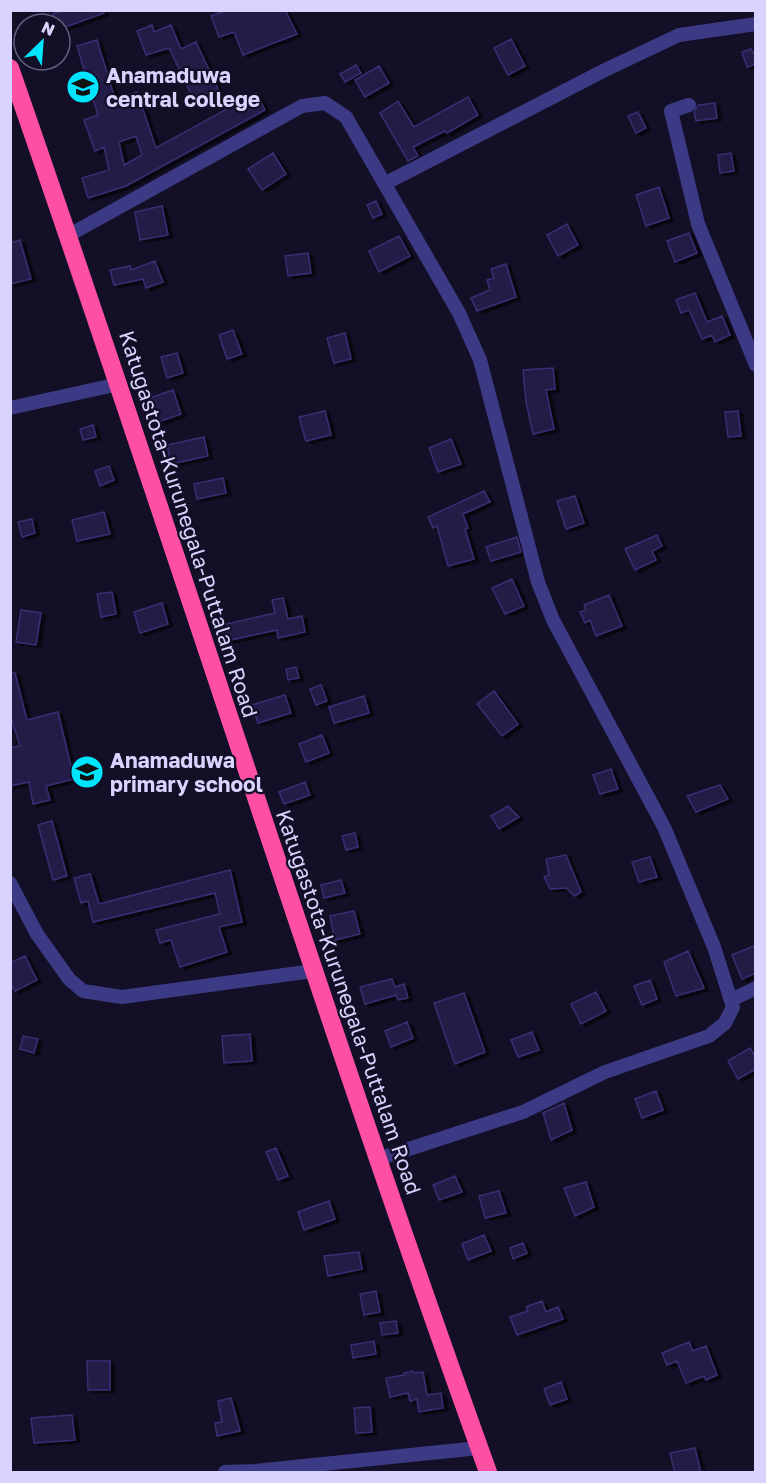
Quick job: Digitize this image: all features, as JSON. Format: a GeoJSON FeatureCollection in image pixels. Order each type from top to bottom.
{"type":"FeatureCollection","features":[{"type":"Feature","properties":{"kind":"highway","name":"Katugastota-Kurunegala-Puttalam Road"},"geometry":{"type":"LineString","coordinates":[[10,68],[119,384],[313,971],[488,1473]]}},
{"type":"Feature","properties":{"kind":"street"},"geometry":{"type":"LineString","coordinates":[[386,183],[605,70],[679,35],[756,24]]}},
{"type":"Feature","properties":{"kind":"street"},"geometry":{"type":"LineString","coordinates":[[69,235],[302,106],[325,103],[346,117],[459,313],[480,360],[538,582],[553,620],[664,827],[714,947],[733,1007],[725,1023],[709,1036],[605,1072],[523,1112],[378,1159]]}},
{"type":"Feature","properties":{"kind":"street"},"geometry":{"type":"LineString","coordinates":[[689,105],[671,111],[698,224],[756,365]]}},
{"type":"Feature","properties":{"kind":"street"},"geometry":{"type":"LineString","coordinates":[[10,408],[119,384]]}},
{"type":"Feature","properties":{"kind":"street"},"geometry":{"type":"LineString","coordinates":[[10,883],[37,934],[69,979],[83,992],[122,997],[313,971]]}},
{"type":"Feature","properties":{"kind":"street"},"geometry":{"type":"LineString","coordinates":[[731,1000],[756,988]]}},
{"type":"Feature","properties":{"kind":"street"},"geometry":{"type":"LineString","coordinates":[[225,1473],[479,1448]]}},
{"type":"Feature","properties":{"kind":"building"},"geometry":{"type":"Polygon","coordinates":[[[62,10],[103,10],[104,13],[72,25],[72,12],[58,12],[62,10]]]}},
{"type":"Feature","properties":{"kind":"building"},"geometry":{"type":"Polygon","coordinates":[[[227,10],[285,10],[297,34],[243,55],[234,32],[219,37],[211,16],[227,10]]]}},
{"type":"Feature","properties":{"kind":"building"},"geometry":{"type":"Polygon","coordinates":[[[152,25],[154,32],[171,25],[181,49],[196,42],[218,89],[194,100],[169,48],[146,55],[137,31],[152,25]]]}},
{"type":"Feature","properties":{"kind":"building"},"geometry":{"type":"Polygon","coordinates":[[[511,39],[525,66],[508,75],[494,48],[511,39]]]}},
{"type":"Feature","properties":{"kind":"building"},"geometry":{"type":"Polygon","coordinates":[[[97,40],[115,99],[137,92],[156,148],[256,93],[265,110],[126,186],[88,198],[82,178],[109,170],[104,147],[95,151],[84,120],[98,115],[77,46],[97,40]],[[136,136],[119,142],[124,165],[142,155],[136,136]]]}},
{"type":"Feature","properties":{"kind":"building"},"geometry":{"type":"Polygon","coordinates":[[[751,49],[753,53],[756,52],[756,64],[747,67],[742,52],[751,49]]]}},
{"type":"Feature","properties":{"kind":"building"},"geometry":{"type":"Polygon","coordinates":[[[356,65],[361,73],[345,82],[340,74],[356,65]]]}},
{"type":"Feature","properties":{"kind":"building"},"geometry":{"type":"Polygon","coordinates":[[[379,66],[389,83],[365,97],[355,80],[379,66]]]}},
{"type":"Feature","properties":{"kind":"building"},"geometry":{"type":"Polygon","coordinates":[[[468,97],[478,115],[447,133],[445,131],[413,147],[418,156],[408,161],[380,113],[398,101],[414,127],[468,97]]]}},
{"type":"Feature","properties":{"kind":"building"},"geometry":{"type":"Polygon","coordinates":[[[715,103],[717,118],[696,121],[694,112],[698,105],[715,103]]]}},
{"type":"Feature","properties":{"kind":"building"},"geometry":{"type":"Polygon","coordinates":[[[638,112],[646,128],[636,133],[628,116],[638,112]]]}},
{"type":"Feature","properties":{"kind":"building"},"geometry":{"type":"Polygon","coordinates":[[[273,153],[286,174],[262,190],[248,169],[273,153]]]}},
{"type":"Feature","properties":{"kind":"building"},"geometry":{"type":"Polygon","coordinates":[[[731,153],[734,171],[720,173],[718,155],[731,153]]]}},
{"type":"Feature","properties":{"kind":"building"},"geometry":{"type":"Polygon","coordinates":[[[659,187],[669,218],[646,226],[636,195],[659,187]]]}},
{"type":"Feature","properties":{"kind":"building"},"geometry":{"type":"Polygon","coordinates":[[[376,201],[382,214],[373,218],[367,205],[376,201]]]}},
{"type":"Feature","properties":{"kind":"building"},"geometry":{"type":"Polygon","coordinates":[[[162,206],[168,235],[140,240],[135,212],[162,206]]]}},
{"type":"Feature","properties":{"kind":"building"},"geometry":{"type":"Polygon","coordinates":[[[567,224],[578,245],[558,256],[547,235],[567,224]]]}},
{"type":"Feature","properties":{"kind":"building"},"geometry":{"type":"Polygon","coordinates":[[[689,233],[697,253],[675,262],[667,241],[689,233]]]}},
{"type":"Feature","properties":{"kind":"building"},"geometry":{"type":"Polygon","coordinates":[[[399,236],[410,256],[379,272],[369,251],[399,236]]]}},
{"type":"Feature","properties":{"kind":"building"},"geometry":{"type":"Polygon","coordinates":[[[20,240],[31,279],[10,284],[10,243],[20,240]]]}},
{"type":"Feature","properties":{"kind":"building"},"geometry":{"type":"Polygon","coordinates":[[[308,253],[311,273],[288,276],[285,256],[308,253]]]}},
{"type":"Feature","properties":{"kind":"building"},"geometry":{"type":"Polygon","coordinates":[[[155,261],[163,282],[146,288],[143,279],[114,285],[110,270],[130,266],[131,270],[155,261]]]}},
{"type":"Feature","properties":{"kind":"building"},"geometry":{"type":"Polygon","coordinates":[[[506,264],[516,297],[477,311],[471,298],[490,290],[487,280],[494,278],[491,269],[506,264]]]}},
{"type":"Feature","properties":{"kind":"building"},"geometry":{"type":"Polygon","coordinates":[[[695,293],[707,322],[722,316],[730,335],[715,342],[712,335],[702,339],[689,310],[681,313],[676,300],[695,293]]]}},
{"type":"Feature","properties":{"kind":"building"},"geometry":{"type":"Polygon","coordinates":[[[233,330],[242,354],[227,359],[219,335],[233,330]]]}},
{"type":"Feature","properties":{"kind":"building"},"geometry":{"type":"Polygon","coordinates":[[[345,333],[351,359],[334,363],[327,338],[345,333]]]}},
{"type":"Feature","properties":{"kind":"building"},"geometry":{"type":"Polygon","coordinates":[[[177,353],[183,373],[167,378],[161,357],[177,353]]]}},
{"type":"Feature","properties":{"kind":"building"},"geometry":{"type":"Polygon","coordinates":[[[553,368],[555,389],[546,390],[554,429],[533,434],[526,402],[523,370],[553,368]]]}},
{"type":"Feature","properties":{"kind":"building"},"geometry":{"type":"Polygon","coordinates":[[[173,390],[181,414],[158,422],[150,398],[173,390]]]}},
{"type":"Feature","properties":{"kind":"building"},"geometry":{"type":"Polygon","coordinates":[[[325,411],[331,435],[306,441],[299,417],[325,411]]]}},
{"type":"Feature","properties":{"kind":"building"},"geometry":{"type":"Polygon","coordinates":[[[738,411],[741,436],[728,437],[725,412],[738,411]]]}},
{"type":"Feature","properties":{"kind":"building"},"geometry":{"type":"Polygon","coordinates":[[[93,425],[96,437],[83,440],[80,429],[93,425]]]}},
{"type":"Feature","properties":{"kind":"building"},"geometry":{"type":"Polygon","coordinates":[[[204,437],[208,456],[171,464],[167,445],[204,437]]]}},
{"type":"Feature","properties":{"kind":"building"},"geometry":{"type":"Polygon","coordinates":[[[451,439],[461,464],[438,472],[429,448],[451,439]]]}},
{"type":"Feature","properties":{"kind":"building"},"geometry":{"type":"Polygon","coordinates":[[[109,466],[114,480],[100,486],[95,471],[109,466]]]}},
{"type":"Feature","properties":{"kind":"building"},"geometry":{"type":"Polygon","coordinates":[[[223,478],[226,493],[197,499],[194,484],[223,478]]]}},
{"type":"Feature","properties":{"kind":"building"},"geometry":{"type":"Polygon","coordinates":[[[484,491],[490,502],[463,514],[474,559],[448,566],[437,526],[433,528],[428,517],[484,491]]]}},
{"type":"Feature","properties":{"kind":"building"},"geometry":{"type":"Polygon","coordinates":[[[575,496],[584,523],[566,529],[557,501],[575,496]]]}},
{"type":"Feature","properties":{"kind":"building"},"geometry":{"type":"Polygon","coordinates":[[[104,512],[110,534],[77,541],[72,520],[104,512]]]}},
{"type":"Feature","properties":{"kind":"building"},"geometry":{"type":"Polygon","coordinates":[[[32,519],[35,533],[22,537],[18,522],[32,519]]]}},
{"type":"Feature","properties":{"kind":"building"},"geometry":{"type":"Polygon","coordinates":[[[657,535],[662,546],[652,551],[656,560],[635,570],[625,549],[657,535]]]}},
{"type":"Feature","properties":{"kind":"building"},"geometry":{"type":"Polygon","coordinates":[[[517,537],[521,552],[491,561],[486,547],[517,537]]]}},
{"type":"Feature","properties":{"kind":"building"},"geometry":{"type":"Polygon","coordinates":[[[512,579],[524,606],[505,614],[492,588],[512,579]]]}},
{"type":"Feature","properties":{"kind":"building"},"geometry":{"type":"Polygon","coordinates":[[[112,592],[116,614],[101,617],[97,594],[112,592]]]}},
{"type":"Feature","properties":{"kind":"building"},"geometry":{"type":"Polygon","coordinates":[[[609,595],[622,626],[596,636],[590,620],[585,623],[580,612],[586,610],[584,605],[609,595]]]}},
{"type":"Feature","properties":{"kind":"building"},"geometry":{"type":"Polygon","coordinates":[[[283,598],[288,619],[302,616],[305,632],[278,638],[277,630],[226,641],[222,625],[275,613],[272,600],[283,598]]]}},
{"type":"Feature","properties":{"kind":"building"},"geometry":{"type":"Polygon","coordinates":[[[162,603],[168,624],[140,633],[134,612],[162,603]]]}},
{"type":"Feature","properties":{"kind":"building"},"geometry":{"type":"Polygon","coordinates":[[[21,610],[41,613],[36,645],[16,642],[21,610]]]}},
{"type":"Feature","properties":{"kind":"building"},"geometry":{"type":"Polygon","coordinates":[[[296,667],[299,678],[288,680],[286,669],[296,667]]]}},
{"type":"Feature","properties":{"kind":"building"},"geometry":{"type":"Polygon","coordinates":[[[10,673],[15,673],[27,720],[58,712],[74,779],[46,786],[50,800],[33,804],[29,782],[10,786],[10,748],[20,746],[10,714],[10,673]]]}},
{"type":"Feature","properties":{"kind":"building"},"geometry":{"type":"Polygon","coordinates":[[[321,685],[327,701],[316,705],[310,689],[321,685]]]}},
{"type":"Feature","properties":{"kind":"building"},"geometry":{"type":"Polygon","coordinates":[[[494,691],[518,724],[502,736],[477,704],[494,691]]]}},
{"type":"Feature","properties":{"kind":"building"},"geometry":{"type":"Polygon","coordinates":[[[285,695],[291,713],[258,723],[252,705],[285,695]]]}},
{"type":"Feature","properties":{"kind":"building"},"geometry":{"type":"Polygon","coordinates":[[[364,696],[369,713],[334,723],[329,707],[364,696]]]}},
{"type":"Feature","properties":{"kind":"building"},"geometry":{"type":"Polygon","coordinates":[[[322,735],[329,753],[306,762],[299,744],[322,735]]]}},
{"type":"Feature","properties":{"kind":"building"},"geometry":{"type":"Polygon","coordinates":[[[611,769],[618,789],[600,794],[593,775],[611,769]]]}},
{"type":"Feature","properties":{"kind":"building"},"geometry":{"type":"Polygon","coordinates":[[[305,782],[310,795],[284,804],[279,792],[305,782]]]}},
{"type":"Feature","properties":{"kind":"building"},"geometry":{"type":"Polygon","coordinates":[[[720,785],[728,799],[696,812],[687,796],[720,785]]]}},
{"type":"Feature","properties":{"kind":"building"},"geometry":{"type":"Polygon","coordinates":[[[508,806],[519,817],[499,829],[491,816],[508,806]]]}},
{"type":"Feature","properties":{"kind":"building"},"geometry":{"type":"Polygon","coordinates":[[[52,821],[67,876],[53,880],[38,825],[52,821]]]}},
{"type":"Feature","properties":{"kind":"building"},"geometry":{"type":"Polygon","coordinates":[[[355,833],[358,847],[346,850],[342,836],[355,833]]]}},
{"type":"Feature","properties":{"kind":"building"},"geometry":{"type":"Polygon","coordinates":[[[566,855],[581,892],[575,896],[566,888],[550,889],[544,877],[549,875],[546,859],[566,855]]]}},
{"type":"Feature","properties":{"kind":"building"},"geometry":{"type":"Polygon","coordinates":[[[650,857],[657,877],[639,882],[632,862],[650,857]]]}},
{"type":"Feature","properties":{"kind":"building"},"geometry":{"type":"Polygon","coordinates":[[[230,870],[242,922],[219,927],[227,952],[180,967],[171,940],[160,943],[156,930],[220,914],[215,893],[93,922],[88,901],[81,903],[74,878],[90,874],[99,904],[230,870]]]}},
{"type":"Feature","properties":{"kind":"building"},"geometry":{"type":"Polygon","coordinates":[[[341,880],[345,893],[324,898],[321,885],[341,880]]]}},
{"type":"Feature","properties":{"kind":"building"},"geometry":{"type":"Polygon","coordinates":[[[354,911],[360,934],[335,940],[330,916],[354,911]]]}},
{"type":"Feature","properties":{"kind":"building"},"geometry":{"type":"Polygon","coordinates":[[[756,945],[756,973],[742,979],[732,955],[756,945]]]}},
{"type":"Feature","properties":{"kind":"building"},"geometry":{"type":"Polygon","coordinates":[[[688,951],[704,988],[676,996],[664,962],[688,951]]]}},
{"type":"Feature","properties":{"kind":"building"},"geometry":{"type":"Polygon","coordinates":[[[25,956],[37,980],[15,991],[10,983],[10,963],[25,956]]]}},
{"type":"Feature","properties":{"kind":"building"},"geometry":{"type":"Polygon","coordinates":[[[392,979],[395,987],[404,984],[408,998],[398,1000],[396,995],[365,1004],[360,987],[392,979]]]}},
{"type":"Feature","properties":{"kind":"building"},"geometry":{"type":"Polygon","coordinates":[[[650,980],[657,999],[642,1005],[634,986],[650,980]]]}},
{"type":"Feature","properties":{"kind":"building"},"geometry":{"type":"Polygon","coordinates":[[[596,992],[606,1011],[581,1024],[571,1004],[596,992]]]}},
{"type":"Feature","properties":{"kind":"building"},"geometry":{"type":"Polygon","coordinates":[[[464,993],[485,1052],[455,1064],[434,1003],[464,993]]]}},
{"type":"Feature","properties":{"kind":"building"},"geometry":{"type":"Polygon","coordinates":[[[407,1022],[413,1038],[391,1047],[385,1031],[407,1022]]]}},
{"type":"Feature","properties":{"kind":"building"},"geometry":{"type":"Polygon","coordinates":[[[532,1032],[539,1050],[518,1057],[511,1040],[532,1032]]]}},
{"type":"Feature","properties":{"kind":"building"},"geometry":{"type":"Polygon","coordinates":[[[250,1034],[252,1061],[224,1063],[222,1036],[250,1034]]]}},
{"type":"Feature","properties":{"kind":"building"},"geometry":{"type":"Polygon","coordinates":[[[23,1036],[38,1039],[34,1053],[20,1049],[23,1036]]]}},
{"type":"Feature","properties":{"kind":"building"},"geometry":{"type":"Polygon","coordinates":[[[750,1048],[756,1058],[756,1069],[738,1079],[728,1061],[750,1048]]]}},
{"type":"Feature","properties":{"kind":"building"},"geometry":{"type":"Polygon","coordinates":[[[656,1091],[663,1110],[642,1118],[635,1099],[656,1091]]]}},
{"type":"Feature","properties":{"kind":"building"},"geometry":{"type":"Polygon","coordinates":[[[564,1103],[572,1130],[551,1140],[543,1113],[564,1103]]]}},
{"type":"Feature","properties":{"kind":"building"},"geometry":{"type":"Polygon","coordinates":[[[276,1148],[288,1176],[278,1180],[266,1152],[276,1148]]]}},
{"type":"Feature","properties":{"kind":"building"},"geometry":{"type":"Polygon","coordinates":[[[455,1176],[462,1192],[439,1200],[433,1185],[455,1176]]]}},
{"type":"Feature","properties":{"kind":"building"},"geometry":{"type":"Polygon","coordinates":[[[586,1182],[594,1207],[575,1216],[564,1188],[586,1182]]]}},
{"type":"Feature","properties":{"kind":"building"},"geometry":{"type":"Polygon","coordinates":[[[499,1191],[506,1213],[485,1218],[479,1196],[499,1191]]]}},
{"type":"Feature","properties":{"kind":"building"},"geometry":{"type":"Polygon","coordinates":[[[329,1201],[335,1219],[304,1230],[298,1212],[329,1201]]]}},
{"type":"Feature","properties":{"kind":"building"},"geometry":{"type":"Polygon","coordinates":[[[484,1235],[491,1251],[468,1260],[462,1244],[484,1235]]]}},
{"type":"Feature","properties":{"kind":"building"},"geometry":{"type":"Polygon","coordinates":[[[523,1243],[527,1253],[513,1259],[510,1248],[523,1243]]]}},
{"type":"Feature","properties":{"kind":"building"},"geometry":{"type":"Polygon","coordinates":[[[359,1252],[362,1269],[328,1276],[324,1256],[359,1252]]]}},
{"type":"Feature","properties":{"kind":"building"},"geometry":{"type":"Polygon","coordinates":[[[376,1291],[380,1312],[364,1315],[360,1294],[376,1291]]]}},
{"type":"Feature","properties":{"kind":"building"},"geometry":{"type":"Polygon","coordinates":[[[542,1301],[546,1312],[558,1307],[563,1319],[517,1335],[510,1317],[528,1311],[526,1307],[542,1301]]]}},
{"type":"Feature","properties":{"kind":"building"},"geometry":{"type":"Polygon","coordinates":[[[396,1321],[398,1333],[382,1335],[380,1323],[396,1321]]]}},
{"type":"Feature","properties":{"kind":"building"},"geometry":{"type":"Polygon","coordinates":[[[374,1341],[376,1354],[353,1358],[351,1345],[374,1341]]]}},
{"type":"Feature","properties":{"kind":"building"},"geometry":{"type":"Polygon","coordinates":[[[689,1342],[693,1351],[706,1346],[717,1375],[706,1380],[704,1376],[686,1383],[677,1361],[667,1365],[662,1353],[689,1342]]]}},
{"type":"Feature","properties":{"kind":"building"},"geometry":{"type":"Polygon","coordinates":[[[87,1361],[110,1361],[110,1390],[88,1390],[87,1361]]]}},
{"type":"Feature","properties":{"kind":"building"},"geometry":{"type":"Polygon","coordinates":[[[413,1371],[414,1373],[423,1372],[427,1395],[441,1393],[443,1408],[419,1412],[417,1399],[410,1401],[408,1393],[390,1397],[386,1378],[413,1371]]]}},
{"type":"Feature","properties":{"kind":"building"},"geometry":{"type":"Polygon","coordinates":[[[561,1382],[567,1399],[550,1405],[544,1389],[561,1382]]]}},
{"type":"Feature","properties":{"kind":"building"},"geometry":{"type":"Polygon","coordinates":[[[231,1398],[240,1431],[217,1436],[215,1423],[222,1422],[218,1401],[231,1398]]]}},
{"type":"Feature","properties":{"kind":"building"},"geometry":{"type":"Polygon","coordinates":[[[370,1407],[372,1432],[356,1433],[354,1408],[370,1407]]]}},
{"type":"Feature","properties":{"kind":"building"},"geometry":{"type":"Polygon","coordinates":[[[72,1415],[75,1440],[34,1443],[31,1418],[72,1415]]]}},
{"type":"Feature","properties":{"kind":"building"},"geometry":{"type":"Polygon","coordinates":[[[695,1448],[701,1473],[675,1473],[670,1453],[695,1448]]]}},
{"type":"Feature","properties":{"kind":"place","name":"Anamaduwa central college"},"geometry":{"type":"Point","coordinates":[83,87]}},
{"type":"Feature","properties":{"kind":"place","name":"Anamaduwa primary school"},"geometry":{"type":"Point","coordinates":[87,772]}}]}
